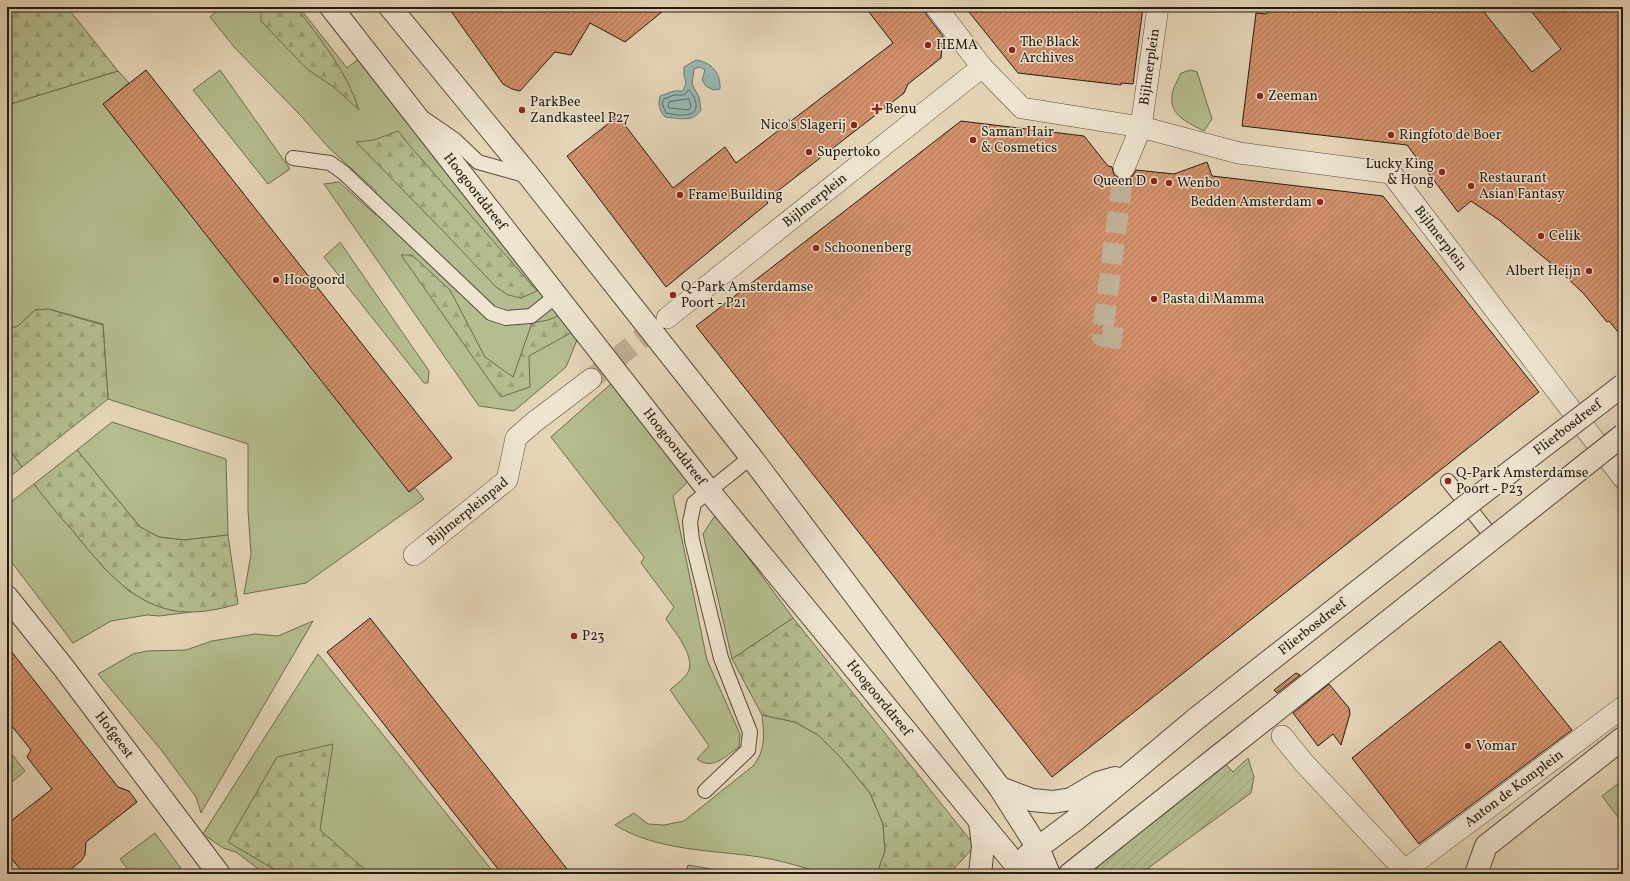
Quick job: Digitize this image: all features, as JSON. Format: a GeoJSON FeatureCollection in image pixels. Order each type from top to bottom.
{"type":"FeatureCollection","features":[{"type":"Feature","properties":{"kind":"street","name":"Hoogoorddreef"},"geometry":{"type":"LineString","coordinates":[[331,7],[709,491],[980,822],[1017,871]]}},
{"type":"Feature","properties":{"kind":"street","name":"Bijlmerplein"},"geometry":{"type":"LineString","coordinates":[[936,7],[982,67],[1022,108],[1141,127],[1239,153],[1391,173],[1623,478]]}},
{"type":"Feature","properties":{"kind":"street","name":"Bijlmerplein"},"geometry":{"type":"LineString","coordinates":[[1124,168],[1141,127],[1158,7]]}},
{"type":"Feature","properties":{"kind":"street"},"geometry":{"type":"LineString","coordinates":[[394,10],[751,457],[1000,788],[1038,848],[1049,874]]}},
{"type":"Feature","properties":{"kind":"street","name":"Bijlmerplein"},"geometry":{"type":"LineString","coordinates":[[667,318],[982,67]]}},
{"type":"Feature","properties":{"kind":"street","name":"Bijlmerpleinpad"},"geometry":{"type":"LineString","coordinates":[[414,554],[507,480],[516,438],[591,378]]}},
{"type":"Feature","properties":{"kind":"street","name":"Flierbosdreef"},"geometry":{"type":"LineString","coordinates":[[1017,871],[1038,848],[1075,820],[1197,718],[1467,505],[1623,385]]}},
{"type":"Feature","properties":{"kind":"street"},"geometry":{"type":"LineString","coordinates":[[1070,874],[1623,435]]}},
{"type":"Feature","properties":{"kind":"street","name":"Hofgeest"},"geometry":{"type":"LineString","coordinates":[[7,597],[63,667],[219,874]]}},
{"type":"Feature","properties":{"kind":"street","name":"Anton de Komplein"},"geometry":{"type":"LineString","coordinates":[[1282,736],[1304,763],[1406,872],[1623,707]]}},
{"type":"Feature","properties":{"kind":"street","name":"Anton de Komplein"},"geometry":{"type":"LineString","coordinates":[[1476,874],[1486,846],[1623,738]]}},
{"type":"Feature","properties":{"kind":"street"},"geometry":{"type":"LineString","coordinates":[[1000,788],[1032,800],[1053,802],[1071,799],[1098,783],[1131,772]]}},
{"type":"Feature","properties":{"kind":"street"},"geometry":{"type":"LineString","coordinates":[[980,822],[983,846],[980,874]]}},
{"type":"Feature","properties":{"kind":"lane"},"geometry":{"type":"LineString","coordinates":[[414,112],[455,140],[478,162],[528,176]]}},
{"type":"Feature","properties":{"kind":"lane"},"geometry":{"type":"LineString","coordinates":[[293,158],[330,163],[344,173],[491,313],[506,318],[530,316],[556,296]]}},
{"type":"Feature","properties":{"kind":"lane"},"geometry":{"type":"LineString","coordinates":[[705,791],[748,750],[750,732],[721,658],[692,540],[690,522],[694,503],[751,457]]}},
{"type":"Feature","properties":{"kind":"lane"},"geometry":{"type":"LineString","coordinates":[[1448,481],[1493,538]]}},
{"type":"Feature","properties":{"kind":"green space"},"geometry":{"type":"Polygon","coordinates":[[[7,7],[67,7],[118,71],[7,105],[7,7]]]}},
{"type":"Feature","properties":{"kind":"green space"},"geometry":{"type":"Polygon","coordinates":[[[221,7],[299,7],[347,68],[360,58],[577,340],[566,367],[514,411],[479,406],[324,184],[339,182],[376,215],[376,191],[329,148],[302,117],[235,48],[210,17],[221,7]]]}},
{"type":"Feature","properties":{"kind":"green space"},"geometry":{"type":"Polygon","coordinates":[[[261,7],[296,7],[340,69],[354,95],[359,110],[335,88],[307,69],[261,21],[261,7]]]}},
{"type":"Feature","properties":{"kind":"green space"},"geometry":{"type":"Polygon","coordinates":[[[220,70],[290,169],[268,184],[193,90],[220,70]]]}},
{"type":"Feature","properties":{"kind":"green space"},"geometry":{"type":"Polygon","coordinates":[[[1191,70],[1197,72],[1212,119],[1204,131],[1192,125],[1177,114],[1172,104],[1173,91],[1181,73],[1191,70]]]}},
{"type":"Feature","properties":{"kind":"green space"},"geometry":{"type":"Polygon","coordinates":[[[118,71],[129,83],[108,100],[424,499],[306,583],[244,594],[251,554],[248,510],[248,444],[108,399],[103,324],[48,309],[35,310],[18,326],[7,330],[7,105],[118,71]]]}},
{"type":"Feature","properties":{"kind":"green space"},"geometry":{"type":"Polygon","coordinates":[[[398,131],[537,291],[521,298],[508,295],[496,287],[356,142],[374,140],[398,131]]]}},
{"type":"Feature","properties":{"kind":"green space"},"geometry":{"type":"Polygon","coordinates":[[[340,242],[429,371],[428,383],[424,383],[324,257],[340,242]]]}},
{"type":"Feature","properties":{"kind":"green space"},"geometry":{"type":"Polygon","coordinates":[[[401,255],[412,255],[450,290],[485,357],[513,377],[532,323],[548,320],[565,313],[576,330],[529,356],[530,387],[501,397],[401,255]]]}},
{"type":"Feature","properties":{"kind":"green space"},"geometry":{"type":"Polygon","coordinates":[[[48,309],[103,325],[108,399],[22,467],[7,446],[7,330],[18,326],[35,310],[48,309]]]}},
{"type":"Feature","properties":{"kind":"green space"},"geometry":{"type":"Polygon","coordinates":[[[612,383],[690,480],[673,496],[707,660],[740,734],[739,747],[714,763],[703,762],[697,759],[709,746],[670,690],[686,676],[690,664],[686,650],[666,619],[674,607],[641,563],[644,557],[551,437],[612,383]]]}},
{"type":"Feature","properties":{"kind":"green space"},"geometry":{"type":"Polygon","coordinates":[[[112,422],[226,459],[228,535],[184,540],[159,537],[140,527],[77,450],[112,422]]]}},
{"type":"Feature","properties":{"kind":"green space"},"geometry":{"type":"Polygon","coordinates":[[[7,447],[22,467],[7,479],[7,447]]]}},
{"type":"Feature","properties":{"kind":"green space"},"geometry":{"type":"Polygon","coordinates":[[[77,450],[140,527],[159,537],[184,540],[228,535],[238,604],[196,612],[171,610],[141,598],[104,568],[34,484],[77,450]]]}},
{"type":"Feature","properties":{"kind":"green space"},"geometry":{"type":"Polygon","coordinates":[[[34,484],[103,567],[129,591],[150,603],[171,610],[191,612],[159,616],[147,615],[111,621],[73,643],[7,556],[7,505],[34,484]]]}},
{"type":"Feature","properties":{"kind":"green space"},"geometry":{"type":"Polygon","coordinates":[[[716,514],[793,618],[732,659],[703,534],[716,514]]]}},
{"type":"Feature","properties":{"kind":"green space"},"geometry":{"type":"Polygon","coordinates":[[[793,618],[975,846],[949,874],[877,874],[885,851],[883,824],[870,793],[842,759],[818,735],[795,722],[762,715],[732,659],[793,618]]]}},
{"type":"Feature","properties":{"kind":"green space"},"geometry":{"type":"Polygon","coordinates":[[[313,621],[201,813],[196,797],[162,751],[98,674],[133,654],[147,651],[186,650],[212,641],[255,634],[278,636],[313,621]]]}},
{"type":"Feature","properties":{"kind":"green space"},"geometry":{"type":"Polygon","coordinates":[[[318,654],[495,874],[265,874],[236,852],[223,848],[203,834],[318,654]]]}},
{"type":"Feature","properties":{"kind":"green space"},"geometry":{"type":"Polygon","coordinates":[[[762,715],[795,722],[818,735],[842,759],[870,793],[883,824],[885,851],[877,874],[820,874],[816,871],[767,858],[667,845],[631,834],[615,825],[634,813],[648,824],[664,825],[684,821],[753,766],[762,748],[762,715]]]}},
{"type":"Feature","properties":{"kind":"green space"},"geometry":{"type":"Polygon","coordinates":[[[333,744],[320,830],[370,874],[282,874],[228,842],[277,757],[333,744]]]}},
{"type":"Feature","properties":{"kind":"green space"},"geometry":{"type":"Polygon","coordinates":[[[7,748],[25,771],[7,786],[7,748]]]}},
{"type":"Feature","properties":{"kind":"green space"},"geometry":{"type":"Polygon","coordinates":[[[1248,758],[1254,777],[1251,793],[1140,874],[1095,874],[1094,870],[1224,762],[1233,772],[1248,758]]]}},
{"type":"Feature","properties":{"kind":"green space"},"geometry":{"type":"Polygon","coordinates":[[[1623,780],[1623,824],[1602,796],[1623,780]]]}},
{"type":"Feature","properties":{"kind":"green space"},"geometry":{"type":"Polygon","coordinates":[[[155,833],[185,874],[131,874],[120,859],[155,833]]]}},
{"type":"Feature","properties":{"kind":"green space"},"geometry":{"type":"Polygon","coordinates":[[[688,865],[741,874],[687,874],[688,865]]]}},
{"type":"Feature","properties":{"kind":"water"},"geometry":{"type":"Polygon","coordinates":[[[696,60],[707,63],[711,66],[719,78],[720,89],[713,90],[706,86],[702,80],[705,70],[700,67],[694,69],[692,84],[699,97],[701,110],[694,117],[685,119],[665,117],[661,112],[659,102],[660,96],[674,91],[683,91],[686,83],[684,67],[696,60]]]}},
{"type":"Feature","properties":{"kind":"building"},"geometry":{"type":"Polygon","coordinates":[[[448,7],[668,7],[625,42],[590,23],[571,55],[555,52],[520,91],[503,84],[448,7]]]}},
{"type":"Feature","properties":{"kind":"building"},"geometry":{"type":"Polygon","coordinates":[[[865,7],[924,7],[926,14],[943,36],[941,58],[908,84],[904,93],[766,200],[768,203],[666,287],[567,156],[618,116],[673,188],[725,147],[736,163],[893,43],[865,7]]]}},
{"type":"Feature","properties":{"kind":"building"},"geometry":{"type":"Polygon","coordinates":[[[965,7],[1143,7],[1133,84],[1121,83],[1121,85],[1018,73],[965,7]]]}},
{"type":"Feature","properties":{"kind":"building"},"geometry":{"type":"Polygon","coordinates":[[[1275,7],[1480,7],[1532,72],[1561,49],[1528,7],[1623,7],[1623,338],[1609,321],[1607,322],[1584,294],[1560,271],[1499,220],[1471,201],[1458,212],[1407,145],[1242,126],[1256,13],[1266,14],[1275,7]]]}},
{"type":"Feature","properties":{"kind":"building","name":"Hoogoord"},"geometry":{"type":"Polygon","coordinates":[[[146,70],[452,458],[409,492],[103,104],[146,70]]]}},
{"type":"Feature","properties":{"kind":"building"},"geometry":{"type":"Polygon","coordinates":[[[961,121],[1084,136],[1108,166],[1112,167],[1114,175],[1120,179],[1126,180],[1131,178],[1136,170],[1174,174],[1207,162],[1212,176],[1383,196],[1539,392],[1052,777],[696,326],[961,121]]]}},
{"type":"Feature","properties":{"kind":"building"},"geometry":{"type":"Polygon","coordinates":[[[370,618],[571,874],[502,874],[327,652],[370,618]]]}},
{"type":"Feature","properties":{"kind":"building"},"geometry":{"type":"Polygon","coordinates":[[[1500,641],[1572,730],[1419,844],[1352,758],[1500,641]]]}},
{"type":"Feature","properties":{"kind":"building"},"geometry":{"type":"Polygon","coordinates":[[[7,646],[118,787],[129,791],[137,802],[86,842],[85,855],[81,861],[65,874],[24,874],[7,853],[7,824],[52,789],[27,757],[31,750],[7,720],[7,646]]]}},
{"type":"Feature","properties":{"kind":"building"},"geometry":{"type":"Polygon","coordinates":[[[1296,673],[1300,675],[1277,693],[1274,690],[1296,673]]]}},
{"type":"Feature","properties":{"kind":"building"},"geometry":{"type":"Polygon","coordinates":[[[1329,684],[1349,708],[1350,714],[1341,745],[1333,734],[1318,746],[1293,713],[1329,684]]]}},
{"type":"Feature","properties":{"kind":"tunnel"},"geometry":{"type":"LineString","coordinates":[[1122,339],[1102,336],[1124,168]]}},
{"type":"Feature","properties":{"kind":"tunnel"},"geometry":{"type":"LineString","coordinates":[[591,379],[664,320]]}},
{"type":"Feature","properties":{"kind":"place","name":"HEMA"},"geometry":{"type":"Point","coordinates":[928,45]}},
{"type":"Feature","properties":{"kind":"place","name":"The Black Archives"},"geometry":{"type":"Point","coordinates":[1012,50]}},
{"type":"Feature","properties":{"kind":"place","name":"Zeeman"},"geometry":{"type":"Point","coordinates":[1260,96]}},
{"type":"Feature","properties":{"kind":"place","name":"Benu"},"geometry":{"type":"Point","coordinates":[877,109]}},
{"type":"Feature","properties":{"kind":"place","name":"ParkBee Zandkasteel P27"},"geometry":{"type":"Point","coordinates":[522,110]}},
{"type":"Feature","properties":{"kind":"place","name":"Nico's Slagerij"},"geometry":{"type":"Point","coordinates":[854,125]}},
{"type":"Feature","properties":{"kind":"place","name":"Ringfoto de Boer"},"geometry":{"type":"Point","coordinates":[1391,135]}},
{"type":"Feature","properties":{"kind":"place","name":"Saman Hair & Cosmetics"},"geometry":{"type":"Point","coordinates":[973,140]}},
{"type":"Feature","properties":{"kind":"place","name":"Supertoko"},"geometry":{"type":"Point","coordinates":[809,152]}},
{"type":"Feature","properties":{"kind":"place","name":"Lucky King & Hong"},"geometry":{"type":"Point","coordinates":[1442,172]}},
{"type":"Feature","properties":{"kind":"place","name":"Queen D"},"geometry":{"type":"Point","coordinates":[1154,181]}},
{"type":"Feature","properties":{"kind":"place","name":"Wenbo"},"geometry":{"type":"Point","coordinates":[1169,183]}},
{"type":"Feature","properties":{"kind":"place","name":"Restaurant Asian Fantasy"},"geometry":{"type":"Point","coordinates":[1471,186]}},
{"type":"Feature","properties":{"kind":"place","name":"Frame Building"},"geometry":{"type":"Point","coordinates":[680,195]}},
{"type":"Feature","properties":{"kind":"place","name":"Bedden Amsterdam"},"geometry":{"type":"Point","coordinates":[1320,202]}},
{"type":"Feature","properties":{"kind":"place","name":"Celik"},"geometry":{"type":"Point","coordinates":[1541,236]}},
{"type":"Feature","properties":{"kind":"place","name":"Schoonenberg"},"geometry":{"type":"Point","coordinates":[816,248]}},
{"type":"Feature","properties":{"kind":"place","name":"Albert Heijn"},"geometry":{"type":"Point","coordinates":[1589,271]}},
{"type":"Feature","properties":{"kind":"place","name":"Hoogoord"},"geometry":{"type":"Point","coordinates":[276,280]}},
{"type":"Feature","properties":{"kind":"place","name":"Q-Park Amsterdamse Poort - P21"},"geometry":{"type":"Point","coordinates":[673,295]}},
{"type":"Feature","properties":{"kind":"place","name":"Pasta di Mamma"},"geometry":{"type":"Point","coordinates":[1154,299]}},
{"type":"Feature","properties":{"kind":"place","name":"Q-Park Amsterdamse Poort - P23"},"geometry":{"type":"Point","coordinates":[1448,481]}},
{"type":"Feature","properties":{"kind":"place","name":"P23"},"geometry":{"type":"Point","coordinates":[574,636]}},
{"type":"Feature","properties":{"kind":"place","name":"Vomar"},"geometry":{"type":"Point","coordinates":[1468,746]}}]}
